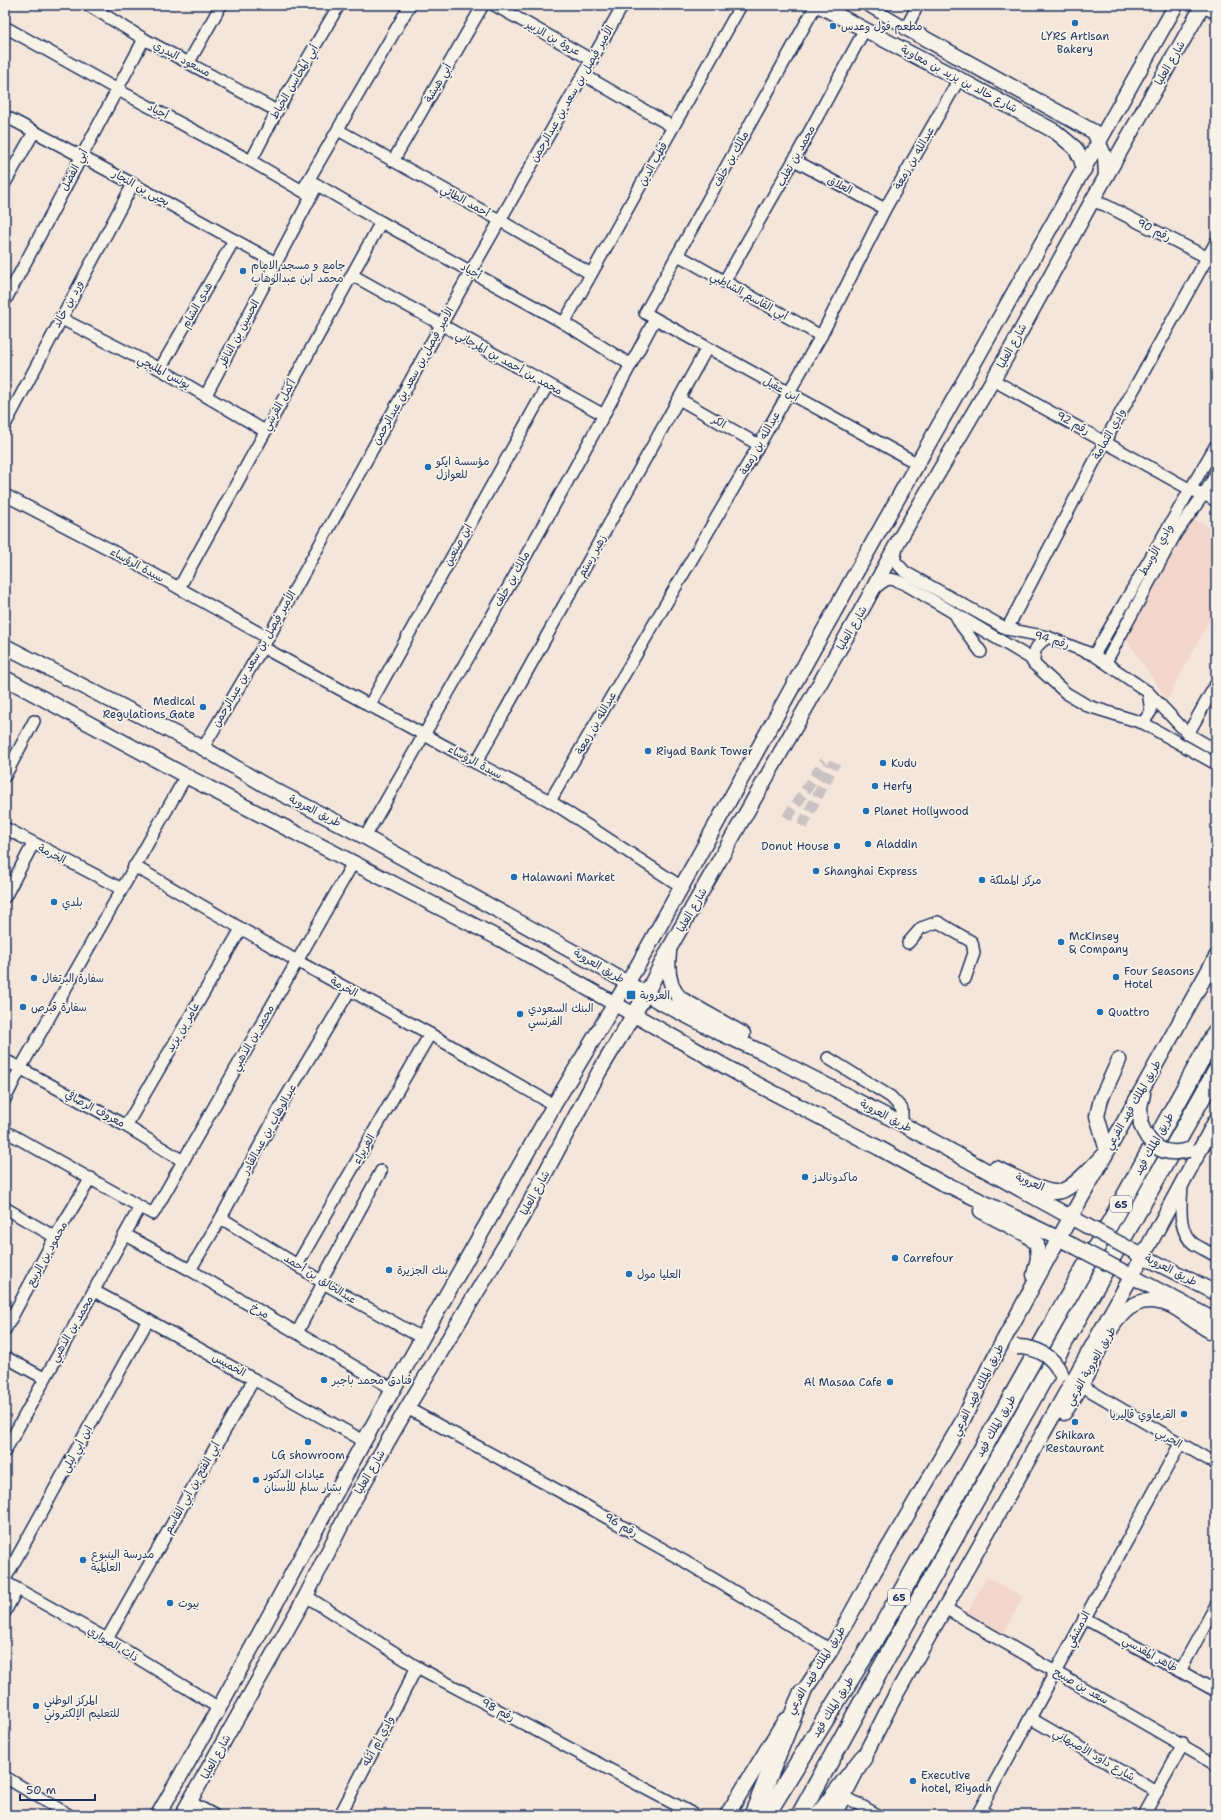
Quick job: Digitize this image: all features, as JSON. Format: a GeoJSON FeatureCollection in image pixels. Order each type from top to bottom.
{"type":"FeatureCollection","features":[{"type":"Feature","properties":{"kind":"highway","name":"طريق الملك فهد"},"geometry":{"type":"LineString","coordinates":[[766,1815],[878,1634],[1127,1193],[1216,1032]]}},
{"type":"Feature","properties":{"kind":"highway","name":"طريق الملك فهد"},"geometry":{"type":"LineString","coordinates":[[800,1815],[910,1616],[1216,1072]]}},
{"type":"Feature","properties":{"kind":"highway"},"geometry":{"type":"LineString","coordinates":[[753,1815],[802,1693]]}},
{"type":"Feature","properties":{"kind":"highway"},"geometry":{"type":"LineString","coordinates":[[819,1815],[863,1758]]}},
{"type":"Feature","properties":{"kind":"main road","name":"شارع خالد بن يزيد بن معاوية"},"geometry":{"type":"LineString","coordinates":[[817,5],[865,29],[1056,132],[1075,148],[1081,159],[1084,170]]}},
{"type":"Feature","properties":{"kind":"main road","name":"شارع العليا"},"geometry":{"type":"LineString","coordinates":[[158,1815],[219,1708],[393,1389],[554,1105],[628,983],[814,647],[1176,5]]}},
{"type":"Feature","properties":{"kind":"main road","name":"شارع العليا"},"geometry":{"type":"LineString","coordinates":[[182,1815],[306,1596],[354,1500],[407,1408],[522,1217],[599,1072],[646,994],[669,949],[873,590],[899,540],[993,380],[1106,176],[1203,6]]}},
{"type":"Feature","properties":{"kind":"main road","name":"شارع خالد بن يزيد بن معاوية"},"geometry":{"type":"LineString","coordinates":[[906,28],[1094,132],[1099,142]]}},
{"type":"Feature","properties":{"kind":"main road"},"geometry":{"type":"LineString","coordinates":[[1056,132],[1066,127],[1067,117]]}},
{"type":"Feature","properties":{"kind":"main road"},"geometry":{"type":"LineString","coordinates":[[1099,142],[1105,157],[1106,176]]}},
{"type":"Feature","properties":{"kind":"main road"},"geometry":{"type":"LineString","coordinates":[[882,528],[880,542],[881,546],[885,550],[894,546],[899,540]]}},
{"type":"Feature","properties":{"kind":"main road","name":"طريق العروبة"},"geometry":{"type":"LineString","coordinates":[[5,646],[52,672],[203,748],[263,784],[365,837],[646,994],[720,1033],[764,1053],[902,1124],[963,1160],[1139,1254],[1216,1293]]}},
{"type":"Feature","properties":{"kind":"main road"},"geometry":{"type":"LineString","coordinates":[[5,678],[186,776],[502,940],[751,1081],[879,1148],[947,1186],[950,1186],[1059,1238],[1216,1321]]}},
{"type":"Feature","properties":{"kind":"main road"},"geometry":{"type":"LineString","coordinates":[[669,949],[667,968],[671,984],[676,994],[681,999],[755,1042],[764,1053]]}},
{"type":"Feature","properties":{"kind":"main road","name":"طريق الملك فهد الفرعي"},"geometry":{"type":"LineString","coordinates":[[727,1815],[830,1650],[962,1422],[989,1367],[1059,1238],[1216,958]]}},
{"type":"Feature","properties":{"kind":"main road"},"geometry":{"type":"LineString","coordinates":[[1107,1151],[1097,1116],[1101,1099],[1119,1060]]}},
{"type":"Feature","properties":{"kind":"main road"},"geometry":{"type":"LineString","coordinates":[[1144,1086],[1140,1107],[1141,1125],[1145,1135],[1152,1144],[1160,1149],[1177,1153],[1188,1150],[1214,1123]]}},
{"type":"Feature","properties":{"kind":"main road"},"geometry":{"type":"LineString","coordinates":[[1026,1464],[1127,1274],[1182,1185],[1214,1123]]}},
{"type":"Feature","properties":{"kind":"main road","name":"العروبة"},"geometry":{"type":"LineString","coordinates":[[963,1160],[994,1167],[1054,1192],[1065,1189],[1074,1184],[1107,1151]]}},
{"type":"Feature","properties":{"kind":"main road"},"geometry":{"type":"LineString","coordinates":[[947,1186],[953,1194],[967,1204],[1027,1235],[1037,1244],[1038,1258],[1028,1297]]}},
{"type":"Feature","properties":{"kind":"main road"},"geometry":{"type":"LineString","coordinates":[[1148,1285],[1172,1306],[1191,1308]]}},
{"type":"Feature","properties":{"kind":"main road","name":"طريق العروبة الفرعي"},"geometry":{"type":"LineString","coordinates":[[1026,1464],[1053,1430],[1082,1386],[1111,1329],[1126,1310],[1135,1304],[1148,1300],[1172,1306],[1204,1328],[1216,1334]]}},
{"type":"Feature","properties":{"kind":"main road"},"geometry":{"type":"LineString","coordinates":[[834,1815],[894,1698],[1059,1404],[1063,1389],[1061,1374],[1057,1365],[1041,1352],[1025,1347],[1017,1347],[1010,1350],[1004,1356],[985,1390],[962,1422]]}},
{"type":"Feature","properties":{"kind":"main road"},"geometry":{"type":"LineString","coordinates":[[337,1494],[362,1447],[374,1442],[378,1451],[375,1464]]}},
{"type":"Feature","properties":{"kind":"street"},"geometry":{"type":"LineString","coordinates":[[189,62],[221,5]]}},
{"type":"Feature","properties":{"kind":"street","name":"أبي المحاسن الخياط"},"geometry":{"type":"LineString","coordinates":[[251,161],[277,111],[339,5]]}},
{"type":"Feature","properties":{"kind":"street","name":"الحسين بن الناظر"},"geometry":{"type":"LineString","coordinates":[[206,395],[276,263],[307,193],[338,130],[410,5]]}},
{"type":"Feature","properties":{"kind":"street","name":"أبي هيشة"},"geometry":{"type":"LineString","coordinates":[[393,161],[483,5]]}},
{"type":"Feature","properties":{"kind":"street","name":"عروة بن الزبير"},"geometry":{"type":"LineString","coordinates":[[494,5],[592,60]]}},
{"type":"Feature","properties":{"kind":"street","name":"الأمير فيصل بن سعد بن عبدالرحمن"},"geometry":{"type":"LineString","coordinates":[[203,748],[265,642],[471,271],[623,5]]}},
{"type":"Feature","properties":{"kind":"street","name":"قطب الدين"},"geometry":{"type":"LineString","coordinates":[[564,323],[741,5]]}},
{"type":"Feature","properties":{"kind":"street","name":"مالك بن خلف"},"geometry":{"type":"LineString","coordinates":[[645,313],[817,5]]}},
{"type":"Feature","properties":{"kind":"street","name":"شارع خالد بن يزيد بن معاوية"},"geometry":{"type":"LineString","coordinates":[[867,5],[906,28]]}},
{"type":"Feature","properties":{"kind":"street"},"geometry":{"type":"LineString","coordinates":[[906,28],[918,5]]}},
{"type":"Feature","properties":{"kind":"street","name":"مسعود البدري"},"geometry":{"type":"LineString","coordinates":[[90,6],[144,39],[277,111]]}},
{"type":"Feature","properties":{"kind":"street"},"geometry":{"type":"LineString","coordinates":[[1203,6],[1216,13]]}},
{"type":"Feature","properties":{"kind":"street","name":"أجياد"},"geometry":{"type":"LineString","coordinates":[[5,27],[307,193]]}},
{"type":"Feature","properties":{"kind":"street","name":"محمد بن تغلب"},"geometry":{"type":"LineString","coordinates":[[724,282],[794,160],[865,29]]}},
{"type":"Feature","properties":{"kind":"street","name":"أبي الفضل"},"geometry":{"type":"LineString","coordinates":[[5,300],[144,39]]}},
{"type":"Feature","properties":{"kind":"street"},"geometry":{"type":"LineString","coordinates":[[584,75],[673,127]]}},
{"type":"Feature","properties":{"kind":"street","name":"عبدالله بن زمعة"},"geometry":{"type":"LineString","coordinates":[[550,801],[759,445],[820,336],[885,209],[959,79]]}},
{"type":"Feature","properties":{"kind":"street","name":"يحيى بن النجار"},"geometry":{"type":"LineString","coordinates":[[5,116],[82,156],[276,263]]}},
{"type":"Feature","properties":{"kind":"street","name":"أحمد الطائي"},"geometry":{"type":"LineString","coordinates":[[338,130],[591,274]]}},
{"type":"Feature","properties":{"kind":"street"},"geometry":{"type":"LineString","coordinates":[[5,183],[34,132]]}},
{"type":"Feature","properties":{"kind":"street","name":"العلاق"},"geometry":{"type":"LineString","coordinates":[[794,160],[885,209]]}},
{"type":"Feature","properties":{"kind":"street","name":"أجياد"},"geometry":{"type":"LineString","coordinates":[[313,183],[564,323],[631,365]]}},
{"type":"Feature","properties":{"kind":"street","name":"ورد بن خالد"},"geometry":{"type":"LineString","coordinates":[[5,425],[60,318],[133,184]]}},
{"type":"Feature","properties":{"kind":"street","name":"رقم 90"},"geometry":{"type":"LineString","coordinates":[[1092,201],[1105,205],[1212,260]]}},
{"type":"Feature","properties":{"kind":"street","name":"أكمل القرشي"},"geometry":{"type":"LineString","coordinates":[[179,588],[381,222]]}},
{"type":"Feature","properties":{"kind":"street","name":"هدى الشام"},"geometry":{"type":"LineString","coordinates":[[160,369],[234,240]]}},
{"type":"Feature","properties":{"kind":"street","name":"وادي الثمامة"},"geometry":{"type":"LineString","coordinates":[[1007,629],[1105,440],[1212,260],[1216,242]]}},
{"type":"Feature","properties":{"kind":"street","name":"أبي القاسم الشاطبي"},"geometry":{"type":"LineString","coordinates":[[678,255],[820,336]]}},
{"type":"Feature","properties":{"kind":"street","name":"محمد بن أحمد بن المرجاني"},"geometry":{"type":"LineString","coordinates":[[352,275],[604,415]]}},
{"type":"Feature","properties":{"kind":"street","name":"ابن عقيل"},"geometry":{"type":"LineString","coordinates":[[645,313],[787,393],[918,464]]}},
{"type":"Feature","properties":{"kind":"street","name":"يونس المليجي"},"geometry":{"type":"LineString","coordinates":[[60,318],[160,369],[265,431]]}},
{"type":"Feature","properties":{"kind":"street","name":"مالك بن خلف"},"geometry":{"type":"LineString","coordinates":[[365,837],[425,735],[604,415],[655,319]]}},
{"type":"Feature","properties":{"kind":"street","name":"زهير رستم"},"geometry":{"type":"LineString","coordinates":[[476,763],[707,348]]}},
{"type":"Feature","properties":{"kind":"street","name":"رقم 92"},"geometry":{"type":"LineString","coordinates":[[993,380],[1105,440],[1191,490],[1204,494],[1216,502]]}},
{"type":"Feature","properties":{"kind":"street","name":"ابن صنعين"},"geometry":{"type":"LineString","coordinates":[[369,706],[548,384]]}},
{"type":"Feature","properties":{"kind":"street","name":"الكر"},"geometry":{"type":"LineString","coordinates":[[679,399],[759,445]]}},
{"type":"Feature","properties":{"kind":"street","name":"وادي الأوسط"},"geometry":{"type":"LineString","coordinates":[[1094,655],[1191,490],[1216,444]]}},
{"type":"Feature","properties":{"kind":"street","name":"وادي الأوسط"},"geometry":{"type":"LineString","coordinates":[[1106,662],[1176,533],[1204,494],[1216,474]]}},
{"type":"Feature","properties":{"kind":"street","name":"سيدة الرؤساء"},"geometry":{"type":"LineString","coordinates":[[5,495],[111,550],[179,588],[369,706],[550,801],[682,887]]}},
{"type":"Feature","properties":{"kind":"street","name":"رقم 94"},"geometry":{"type":"LineString","coordinates":[[899,540],[894,560],[906,572],[1007,629],[1048,637],[1094,655],[1148,692],[1188,734],[1216,750]]}},
{"type":"Feature","properties":{"kind":"street","name":"رقم 94"},"geometry":{"type":"LineString","coordinates":[[873,590],[886,580],[892,578],[1030,658],[1034,664],[1066,693],[1088,706],[1143,723],[1216,764]]}},
{"type":"Feature","properties":{"kind":"street"},"geometry":{"type":"LineString","coordinates":[[955,614],[961,625],[981,652]]}},
{"type":"Feature","properties":{"kind":"street"},"geometry":{"type":"LineString","coordinates":[[1034,664],[1034,651],[1038,644],[1048,637]]}},
{"type":"Feature","properties":{"kind":"street"},"geometry":{"type":"LineString","coordinates":[[1188,734],[1216,684]]}},
{"type":"Feature","properties":{"kind":"street"},"geometry":{"type":"LineString","coordinates":[[1143,723],[1151,711],[1148,692]]}},
{"type":"Feature","properties":{"kind":"street"},"geometry":{"type":"LineString","coordinates":[[5,776],[34,721]]}},
{"type":"Feature","properties":{"kind":"street"},"geometry":{"type":"LineString","coordinates":[[5,1099],[20,1069],[186,776]]}},
{"type":"Feature","properties":{"kind":"street","name":"الخرمة"},"geometry":{"type":"LineString","coordinates":[[5,828],[122,889]]}},
{"type":"Feature","properties":{"kind":"street"},"geometry":{"type":"LineString","coordinates":[[5,897],[34,844]]}},
{"type":"Feature","properties":{"kind":"street","name":"محمد بن الذهبي"},"geometry":{"type":"LineString","coordinates":[[5,1451],[44,1378],[94,1292],[108,1263],[126,1235],[140,1207],[153,1214],[352,863]]}},
{"type":"Feature","properties":{"kind":"street","name":"الخرمة"},"geometry":{"type":"LineString","coordinates":[[134,866],[240,929],[430,1034],[554,1105]]}},
{"type":"Feature","properties":{"kind":"street"},"geometry":{"type":"LineString","coordinates":[[908,943],[921,928],[938,922],[972,942],[974,953],[964,979]]}},
{"type":"Feature","properties":{"kind":"street","name":"عامر بن يزيد"},"geometry":{"type":"LineString","coordinates":[[126,1126],[240,929]]}},
{"type":"Feature","properties":{"kind":"street","name":"عبدالوهاب بن عبدالقادر"},"geometry":{"type":"LineString","coordinates":[[190,1270],[221,1218],[283,1102],[350,990]]}},
{"type":"Feature","properties":{"kind":"street","name":"الغريراء"},"geometry":{"type":"LineString","coordinates":[[297,1265],[430,1034]]}},
{"type":"Feature","properties":{"kind":"street"},"geometry":{"type":"LineString","coordinates":[[828,1058],[891,1097],[902,1109],[902,1124]]}},
{"type":"Feature","properties":{"kind":"street","name":"معروف الرصافي"},"geometry":{"type":"LineString","coordinates":[[5,1060],[126,1126],[183,1161]]}},
{"type":"Feature","properties":{"kind":"street"},"geometry":{"type":"LineString","coordinates":[[5,1131],[91,1178],[140,1207]]}},
{"type":"Feature","properties":{"kind":"street"},"geometry":{"type":"LineString","coordinates":[[297,1332],[323,1283],[326,1271],[381,1171]]}},
{"type":"Feature","properties":{"kind":"street","name":"محمود بن الربيع"},"geometry":{"type":"LineString","coordinates":[[5,1330],[55,1237],[91,1178]]}},
{"type":"Feature","properties":{"kind":"street"},"geometry":{"type":"LineString","coordinates":[[1182,1185],[1181,1212],[1184,1232],[1193,1243],[1216,1256]]}},
{"type":"Feature","properties":{"kind":"street"},"geometry":{"type":"LineString","coordinates":[[5,1208],[55,1237]]}},
{"type":"Feature","properties":{"kind":"street","name":"عبدالخالق بن أحمد"},"geometry":{"type":"LineString","coordinates":[[221,1218],[297,1265],[323,1283],[422,1338]]}},
{"type":"Feature","properties":{"kind":"street","name":"مرخ"},"geometry":{"type":"LineString","coordinates":[[126,1235],[190,1270],[393,1389]]}},
{"type":"Feature","properties":{"kind":"street","name":"الخميس"},"geometry":{"type":"LineString","coordinates":[[94,1292],[148,1320],[364,1441]]}},
{"type":"Feature","properties":{"kind":"street","name":"ابن أبي ليلى"},"geometry":{"type":"LineString","coordinates":[[5,1579],[148,1320]]}},
{"type":"Feature","properties":{"kind":"street"},"geometry":{"type":"LineString","coordinates":[[5,1357],[44,1378]]}},
{"type":"Feature","properties":{"kind":"street","name":"أبي الفتح بن أبي القاسم"},"geometry":{"type":"LineString","coordinates":[[107,1639],[254,1379]]}},
{"type":"Feature","properties":{"kind":"street","name":"الحربي"},"geometry":{"type":"LineString","coordinates":[[1082,1386],[1216,1464]]}},
{"type":"Feature","properties":{"kind":"street","name":"رقم 96"},"geometry":{"type":"LineString","coordinates":[[407,1408],[678,1558],[830,1650]]}},
{"type":"Feature","properties":{"kind":"street","name":"الدمشقي"},"geometry":{"type":"LineString","coordinates":[[982,1813],[1055,1671],[1180,1444]]}},
{"type":"Feature","properties":{"kind":"street","name":"ذات الصواري"},"geometry":{"type":"LineString","coordinates":[[5,1582],[107,1639],[219,1708]]}},
{"type":"Feature","properties":{"kind":"street"},"geometry":{"type":"LineString","coordinates":[[5,1612],[17,1590]]}},
{"type":"Feature","properties":{"kind":"street","name":"رقم 98"},"geometry":{"type":"LineString","coordinates":[[306,1596],[417,1667],[695,1815]]}},
{"type":"Feature","properties":{"kind":"street"},"geometry":{"type":"LineString","coordinates":[[1180,1671],[1216,1605]]}},
{"type":"Feature","properties":{"kind":"street","name":"سعد بن صبيح"},"geometry":{"type":"LineString","coordinates":[[945,1608],[1216,1764]]}},
{"type":"Feature","properties":{"kind":"street","name":"ظاهر المقدسي"},"geometry":{"type":"LineString","coordinates":[[1084,1618],[1216,1691]]}},
{"type":"Feature","properties":{"kind":"street","name":"وادي أم أثله"},"geometry":{"type":"LineString","coordinates":[[340,1815],[417,1667]]}},
{"type":"Feature","properties":{"kind":"street","name":"شارع داود الأصبهاني"},"geometry":{"type":"LineString","coordinates":[[1030,1718],[1158,1792]]}},
{"type":"Feature","properties":{"kind":"street"},"geometry":{"type":"LineString","coordinates":[[1144,1815],[1183,1744]]}},
{"type":"Feature","properties":{"kind":"street"},"geometry":{"type":"LineString","coordinates":[[5,1777],[69,1815]]}},
{"type":"Feature","properties":{"kind":"street"},"geometry":{"type":"LineString","coordinates":[[844,1796],[878,1815]]}},
{"type":"Feature","properties":{"kind":"street"},"geometry":{"type":"LineString","coordinates":[[190,1802],[214,1815]]}},
{"type":"Feature","properties":{"kind":"shaded area"},"geometry":{"type":"Polygon","coordinates":[[[1188,516],[1216,531],[1216,608],[1167,700],[1121,631],[1188,516]]]}},
{"type":"Feature","properties":{"kind":"shaded area"},"geometry":{"type":"Polygon","coordinates":[[[986,1577],[1023,1597],[1004,1633],[967,1614],[986,1577]]]}},
{"type":"Feature","properties":{"kind":"tunnel"},"geometry":{"type":"LineString","coordinates":[[787,818],[825,761]]}},
{"type":"Feature","properties":{"kind":"tunnel"},"geometry":{"type":"LineString","coordinates":[[802,826],[835,762]]}},
{"type":"Feature","properties":{"kind":"place","name":"LYRS Artisan Bakery"},"geometry":{"type":"Point","coordinates":[1075,23]}},
{"type":"Feature","properties":{"kind":"place","name":"مطعم فول وعدس"},"geometry":{"type":"Point","coordinates":[833,26]}},
{"type":"Feature","properties":{"kind":"place","name":"جامع و مسجد الامام محمد ابن عبدالوهاب"},"geometry":{"type":"Point","coordinates":[243,271]}},
{"type":"Feature","properties":{"kind":"place","name":"مؤسسة ايكو للعوازل"},"geometry":{"type":"Point","coordinates":[428,467]}},
{"type":"Feature","properties":{"kind":"place","name":"Medical Regulations Gate"},"geometry":{"type":"Point","coordinates":[203,707]}},
{"type":"Feature","properties":{"kind":"place","name":"Riyad Bank Tower"},"geometry":{"type":"Point","coordinates":[648,751]}},
{"type":"Feature","properties":{"kind":"place","name":"Kudu"},"geometry":{"type":"Point","coordinates":[883,763]}},
{"type":"Feature","properties":{"kind":"place","name":"Herfy"},"geometry":{"type":"Point","coordinates":[875,786]}},
{"type":"Feature","properties":{"kind":"place","name":"Planet Hollywood"},"geometry":{"type":"Point","coordinates":[866,811]}},
{"type":"Feature","properties":{"kind":"place","name":"Aladdin"},"geometry":{"type":"Point","coordinates":[868,844]}},
{"type":"Feature","properties":{"kind":"place","name":"Donut House"},"geometry":{"type":"Point","coordinates":[837,846]}},
{"type":"Feature","properties":{"kind":"place","name":"Shanghai Express"},"geometry":{"type":"Point","coordinates":[816,871]}},
{"type":"Feature","properties":{"kind":"place","name":"Halawani Market"},"geometry":{"type":"Point","coordinates":[514,877]}},
{"type":"Feature","properties":{"kind":"place","name":"مركز المملكة"},"geometry":{"type":"Point","coordinates":[982,880]}},
{"type":"Feature","properties":{"kind":"place","name":"بلدي"},"geometry":{"type":"Point","coordinates":[54,902]}},
{"type":"Feature","properties":{"kind":"place","name":"McKinsey & Company"},"geometry":{"type":"Point","coordinates":[1061,942]}},
{"type":"Feature","properties":{"kind":"place","name":"Four Seasons Hotel"},"geometry":{"type":"Point","coordinates":[1116,977]}},
{"type":"Feature","properties":{"kind":"place","name":"سفارة البرتغال"},"geometry":{"type":"Point","coordinates":[34,978]}},
{"type":"Feature","properties":{"kind":"place","name":"العروبة"},"geometry":{"type":"Point","coordinates":[631,995]}},
{"type":"Feature","properties":{"kind":"place","name":"سفارة قبرص"},"geometry":{"type":"Point","coordinates":[23,1007]}},
{"type":"Feature","properties":{"kind":"place","name":"Quattro"},"geometry":{"type":"Point","coordinates":[1100,1012]}},
{"type":"Feature","properties":{"kind":"place","name":"البنك السعودي الفرنسي"},"geometry":{"type":"Point","coordinates":[520,1014]}},
{"type":"Feature","properties":{"kind":"place","name":"ماكدونالدز"},"geometry":{"type":"Point","coordinates":[805,1177]}},
{"type":"Feature","properties":{"kind":"place","name":"Carrefour"},"geometry":{"type":"Point","coordinates":[895,1258]}},
{"type":"Feature","properties":{"kind":"place","name":"بنك الجزيرة"},"geometry":{"type":"Point","coordinates":[389,1270]}},
{"type":"Feature","properties":{"kind":"place","name":"العليا مول"},"geometry":{"type":"Point","coordinates":[629,1274]}},
{"type":"Feature","properties":{"kind":"place","name":"فنادق محمد باجبر"},"geometry":{"type":"Point","coordinates":[324,1380]}},
{"type":"Feature","properties":{"kind":"place","name":"Al Masaa Cafe"},"geometry":{"type":"Point","coordinates":[890,1382]}},
{"type":"Feature","properties":{"kind":"place","name":"القرعاوي قاليريا"},"geometry":{"type":"Point","coordinates":[1184,1414]}},
{"type":"Feature","properties":{"kind":"place","name":"Shikara Restaurant"},"geometry":{"type":"Point","coordinates":[1075,1422]}},
{"type":"Feature","properties":{"kind":"place","name":"LG showroom"},"geometry":{"type":"Point","coordinates":[308,1442]}},
{"type":"Feature","properties":{"kind":"place","name":"عيادات الدكتور بشار سالم للأسنان"},"geometry":{"type":"Point","coordinates":[256,1480]}},
{"type":"Feature","properties":{"kind":"place","name":"مدرسة الينبوع العالمية"},"geometry":{"type":"Point","coordinates":[83,1560]}},
{"type":"Feature","properties":{"kind":"place","name":"بيوت"},"geometry":{"type":"Point","coordinates":[170,1603]}},
{"type":"Feature","properties":{"kind":"place","name":"المركز الوطني للتعليم الإلكتروني"},"geometry":{"type":"Point","coordinates":[36,1706]}},
{"type":"Feature","properties":{"kind":"place","name":"Executive hotel, Riyadh"},"geometry":{"type":"Point","coordinates":[913,1781]}}]}
